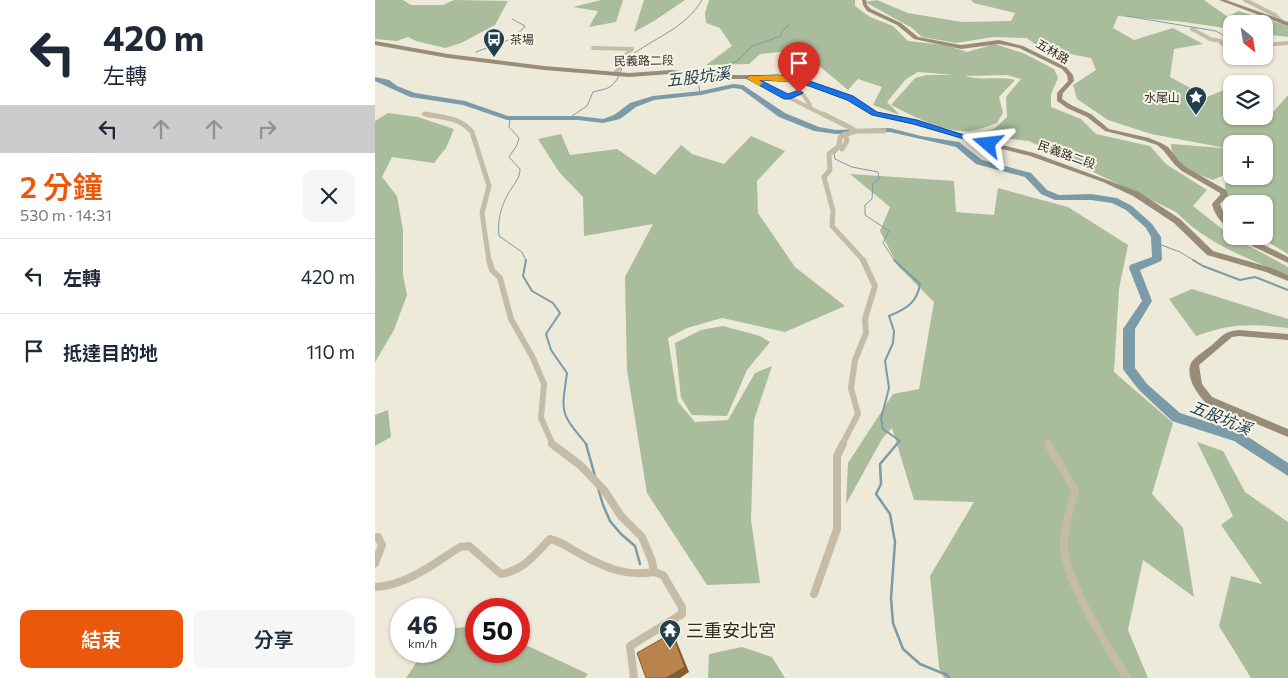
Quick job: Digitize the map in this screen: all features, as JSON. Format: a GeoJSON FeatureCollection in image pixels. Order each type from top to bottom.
{"type":"FeatureCollection","features":[{"type":"Feature","properties":{"kind":"main road","name":"五林路"},"geometry":{"type":"LineString","coordinates":[[864,0],[869,10],[899,24],[916,38],[961,47],[1007,43],[1021,47],[1059,65],[1070,75],[1071,81],[1060,93],[1059,100],[1065,106],[1087,114],[1096,124],[1105,129],[1123,136],[1152,141],[1169,150],[1178,165],[1184,170],[1223,192],[1224,195]]}},
{"type":"Feature","properties":{"kind":"main road"},"geometry":{"type":"LineString","coordinates":[[1221,0],[1286,24]]}},
{"type":"Feature","properties":{"kind":"main road","name":"民義路二段"},"geometry":{"type":"LineString","coordinates":[[375,43],[448,56],[544,68],[618,74],[643,75],[671,72],[707,76],[778,77],[799,80],[850,98],[874,114],[908,120],[988,144],[1032,154],[1136,194],[1181,224],[1210,253],[1269,270],[1288,278]]}},
{"type":"Feature","properties":{"kind":"main road","name":"五林路"},"geometry":{"type":"LineString","coordinates":[[1223,197],[1216,204],[1217,209],[1223,217]]}},
{"type":"Feature","properties":{"kind":"main road"},"geometry":{"type":"LineString","coordinates":[[1257,245],[1288,260]]}},
{"type":"Feature","properties":{"kind":"main road"},"geometry":{"type":"LineString","coordinates":[[1288,337],[1230,334],[1195,364],[1194,377],[1199,391],[1209,400],[1288,433]]}},
{"type":"Feature","properties":{"kind":"street"},"geometry":{"type":"LineString","coordinates":[[1245,0],[1275,15],[1286,24]]}},
{"type":"Feature","properties":{"kind":"street"},"geometry":{"type":"LineString","coordinates":[[1192,29],[1201,36],[1223,44]]}},
{"type":"Feature","properties":{"kind":"street"},"geometry":{"type":"LineString","coordinates":[[1219,42],[1223,42]]}},
{"type":"Feature","properties":{"kind":"street"},"geometry":{"type":"LineString","coordinates":[[1273,44],[1288,43]]}},
{"type":"Feature","properties":{"kind":"street"},"geometry":{"type":"LineString","coordinates":[[593,48],[632,49],[622,59],[618,74]]}},
{"type":"Feature","properties":{"kind":"street"},"geometry":{"type":"LineString","coordinates":[[750,78],[853,131]]}},
{"type":"Feature","properties":{"kind":"street"},"geometry":{"type":"LineString","coordinates":[[787,97],[802,93],[810,105],[807,107]]}},
{"type":"Feature","properties":{"kind":"street"},"geometry":{"type":"LineString","coordinates":[[424,114],[447,117],[469,126],[489,186],[481,213],[488,258],[492,270],[500,278],[511,319],[533,358],[544,384],[541,418],[548,436],[552,445],[580,465],[604,490],[621,516],[642,537],[652,560],[654,572]]}},
{"type":"Feature","properties":{"kind":"street"},"geometry":{"type":"LineString","coordinates":[[814,594],[837,529],[837,456],[858,414],[851,388],[855,360],[866,332],[865,320],[875,286],[863,259],[832,226],[833,211],[824,177],[830,170],[829,154],[839,146],[840,137],[853,131],[884,130]]}},
{"type":"Feature","properties":{"kind":"street"},"geometry":{"type":"LineString","coordinates":[[842,149],[847,141],[845,134]]}},
{"type":"Feature","properties":{"kind":"street"},"geometry":{"type":"LineString","coordinates":[[1048,444],[1075,490],[1064,544],[1065,557],[1088,610],[1127,678]]}},
{"type":"Feature","properties":{"kind":"street"},"geometry":{"type":"LineString","coordinates":[[375,538],[378,537],[382,545],[375,563]]}},
{"type":"Feature","properties":{"kind":"street"},"geometry":{"type":"LineString","coordinates":[[375,587],[383,588],[405,578],[460,547],[469,546],[501,574],[514,572],[529,563],[550,538],[560,541],[581,555],[615,570],[636,575],[654,572],[663,575],[682,607],[682,614],[630,646],[634,678]]}},
{"type":"Feature","properties":{"kind":"green space"},"geometry":{"type":"Polygon","coordinates":[[[375,0],[403,0],[411,5],[443,5],[454,0],[508,1],[495,25],[461,43],[445,48],[416,41],[408,37],[397,41],[375,39],[375,0]]]}},
{"type":"Feature","properties":{"kind":"green space"},"geometry":{"type":"Polygon","coordinates":[[[601,0],[623,0],[616,22],[589,27],[598,11],[573,7],[601,0]]]}},
{"type":"Feature","properties":{"kind":"green space"},"geometry":{"type":"Polygon","coordinates":[[[644,0],[685,0],[634,32],[644,0]]]}},
{"type":"Feature","properties":{"kind":"green space"},"geometry":{"type":"Polygon","coordinates":[[[709,0],[855,0],[855,6],[870,17],[893,26],[908,41],[945,45],[967,52],[995,44],[1023,53],[1054,69],[1058,78],[1051,94],[1051,107],[1081,119],[1096,134],[1150,146],[1166,164],[1207,190],[1193,206],[1223,230],[1223,245],[1248,245],[1288,267],[1288,275],[1215,242],[1176,212],[1029,141],[974,135],[994,129],[1007,117],[1006,97],[1021,79],[1007,75],[965,76],[1015,80],[999,97],[1003,113],[997,123],[980,129],[960,131],[939,127],[891,105],[915,78],[927,75],[954,75],[918,72],[906,79],[887,102],[900,115],[873,105],[882,87],[858,79],[848,90],[817,64],[780,52],[760,54],[749,64],[706,65],[732,46],[720,28],[706,23],[705,13],[709,0]]]}},
{"type":"Feature","properties":{"kind":"green space"},"geometry":{"type":"Polygon","coordinates":[[[877,0],[908,13],[962,22],[1011,21],[1015,13],[974,3],[971,0],[1204,0],[1225,15],[1223,15],[1223,28],[1118,16],[1113,28],[1134,40],[1173,28],[1203,44],[1174,49],[1170,77],[1207,97],[1223,90],[1223,125],[1273,125],[1273,112],[1288,95],[1288,254],[1273,245],[1273,195],[1226,195],[1225,185],[1273,185],[1273,135],[1223,135],[1223,148],[1151,134],[1108,120],[1077,99],[1073,85],[1096,70],[1091,58],[1064,53],[1048,54],[1027,38],[993,37],[956,43],[922,37],[912,28],[865,2],[877,0]]]}},
{"type":"Feature","properties":{"kind":"green space"},"geometry":{"type":"Polygon","coordinates":[[[1238,11],[1251,15],[1231,15],[1238,11]]]}},
{"type":"Feature","properties":{"kind":"green space"},"geometry":{"type":"Polygon","coordinates":[[[1273,22],[1288,26],[1288,37],[1273,35],[1273,22]]]}},
{"type":"Feature","properties":{"kind":"green space"},"geometry":{"type":"Polygon","coordinates":[[[388,113],[418,117],[454,129],[446,148],[434,163],[392,157],[382,177],[397,196],[403,230],[403,275],[407,295],[394,330],[375,362],[375,121],[388,113]]]}},
{"type":"Feature","properties":{"kind":"green space"},"geometry":{"type":"Polygon","coordinates":[[[561,134],[570,155],[617,149],[655,175],[681,145],[692,154],[724,164],[751,136],[785,151],[757,181],[758,213],[795,267],[845,306],[785,332],[722,318],[687,328],[668,338],[678,402],[695,422],[728,420],[755,373],[772,366],[754,420],[751,520],[760,583],[707,585],[647,493],[627,370],[625,277],[653,224],[584,236],[583,197],[559,172],[538,139],[561,134]]]}},
{"type":"Feature","properties":{"kind":"green space"},"geometry":{"type":"Polygon","coordinates":[[[1171,144],[1222,148],[1223,176],[1213,180],[1185,168],[1172,152],[1171,144]]]}},
{"type":"Feature","properties":{"kind":"green space"},"geometry":{"type":"Polygon","coordinates":[[[850,174],[954,181],[956,212],[994,215],[998,188],[1068,207],[1128,245],[1119,289],[1114,372],[1173,423],[1152,494],[1183,528],[1194,597],[1143,560],[1128,630],[1148,678],[944,678],[939,667],[930,576],[974,502],[914,500],[892,428],[882,439],[846,504],[848,463],[893,394],[919,389],[934,302],[898,266],[880,231],[890,207],[850,174]]]}},
{"type":"Feature","properties":{"kind":"green space"},"geometry":{"type":"Polygon","coordinates":[[[1192,289],[1288,319],[1288,328],[1242,326],[1221,329],[1196,336],[1169,299],[1192,289]]]}},
{"type":"Feature","properties":{"kind":"green space"},"geometry":{"type":"Polygon","coordinates":[[[723,326],[760,336],[770,342],[747,370],[727,416],[692,415],[681,398],[675,343],[701,330],[723,326]]]}},
{"type":"Feature","properties":{"kind":"green space"},"geometry":{"type":"Polygon","coordinates":[[[388,410],[391,437],[375,446],[375,415],[388,410]]]}},
{"type":"Feature","properties":{"kind":"green space"},"geometry":{"type":"Polygon","coordinates":[[[1197,442],[1223,451],[1245,492],[1288,522],[1288,678],[1251,678],[1219,626],[1231,576],[1262,584],[1221,525],[1233,516],[1197,442]]]}},
{"type":"Feature","properties":{"kind":"green space"},"geometry":{"type":"Polygon","coordinates":[[[465,627],[465,663],[530,663],[530,647],[588,674],[585,678],[406,678],[416,663],[455,663],[456,628],[465,627]]]}},
{"type":"Feature","properties":{"kind":"green space"},"geometry":{"type":"Polygon","coordinates":[[[742,647],[772,657],[785,678],[708,678],[709,654],[742,647]]]}},
{"type":"Feature","properties":{"kind":"building","name":"三重安北宮"},"geometry":{"type":"Polygon","coordinates":[[[672,633],[685,667],[666,678],[646,678],[637,653],[672,633]]]}},
{"type":"Feature","properties":{"kind":"waterway"},"geometry":{"type":"LineString","coordinates":[[569,118],[587,106],[593,92],[607,88],[614,83],[629,57],[678,26],[695,10],[702,0]]}},
{"type":"Feature","properties":{"kind":"waterway"},"geometry":{"type":"LineString","coordinates":[[1126,16],[1216,31],[1223,35]]}},
{"type":"Feature","properties":{"kind":"waterway"},"geometry":{"type":"LineString","coordinates":[[476,52],[509,40],[520,32],[525,26],[512,19]]}},
{"type":"Feature","properties":{"kind":"waterway"},"geometry":{"type":"LineString","coordinates":[[709,75],[738,60],[752,46],[781,36],[782,31],[789,25]]}},
{"type":"Feature","properties":{"kind":"waterway"},"geometry":{"type":"LineString","coordinates":[[700,93],[698,82],[705,77]]}},
{"type":"Feature","properties":{"kind":"waterway","name":"五股坑溪"},"geometry":{"type":"LineString","coordinates":[[375,79],[386,82],[394,88],[413,95],[465,103],[507,118],[578,118],[603,121],[617,117],[633,105],[653,98],[701,93],[733,86],[743,87],[782,115],[817,129],[836,132],[890,130],[959,145],[979,162],[1028,175],[1044,192],[1058,198],[1091,197],[1114,200],[1129,208],[1149,226],[1156,237],[1157,259],[1134,268],[1147,301],[1129,329],[1129,369],[1143,387],[1176,417],[1238,437],[1288,470]]}},
{"type":"Feature","properties":{"kind":"waterway"},"geometry":{"type":"LineString","coordinates":[[510,118],[509,127],[519,138],[509,157],[520,169],[520,173],[502,209],[499,220],[499,236],[522,252],[526,261]]}},
{"type":"Feature","properties":{"kind":"waterway"},"geometry":{"type":"LineString","coordinates":[[840,148],[834,154],[835,159],[852,167],[878,172],[879,179],[873,183],[872,199],[865,205],[865,215],[889,231],[883,243],[895,261]]}},
{"type":"Feature","properties":{"kind":"waterway"},"geometry":{"type":"LineString","coordinates":[[1156,243],[1180,252],[1195,261]]}},
{"type":"Feature","properties":{"kind":"waterway"},"geometry":{"type":"LineString","coordinates":[[1193,260],[1203,266],[1240,280],[1255,277],[1288,290]]}},
{"type":"Feature","properties":{"kind":"waterway"},"geometry":{"type":"LineString","coordinates":[[526,261],[523,276],[532,291],[553,303],[560,313],[546,334],[551,350],[567,373],[564,397],[567,419],[587,445]]}},
{"type":"Feature","properties":{"kind":"waterway"},"geometry":{"type":"LineString","coordinates":[[895,261],[920,284],[919,291],[913,301],[901,311],[889,316],[894,331],[893,343],[885,361],[889,388],[881,419],[883,429],[900,441],[897,444]]}},
{"type":"Feature","properties":{"kind":"waterway"},"geometry":{"type":"LineString","coordinates":[[586,444],[595,476]]}},
{"type":"Feature","properties":{"kind":"waterway"},"geometry":{"type":"LineString","coordinates":[[897,444],[880,464],[881,484],[876,494],[890,514],[895,542],[891,598],[893,623],[903,649],[920,664],[947,675],[949,678]]}},
{"type":"Feature","properties":{"kind":"waterway"},"geometry":{"type":"LineString","coordinates":[[598,488],[610,521],[635,546],[640,564]]}},
{"type":"Feature","properties":{"kind":"slow traffic"},"geometry":{"type":"LineString","coordinates":[[759,83],[750,78],[778,77],[800,80]]}},
{"type":"Feature","properties":{"kind":"place","name":"茶場"},"geometry":{"type":"Point","coordinates":[494,58]}},
{"type":"Feature","properties":{"kind":"place","name":"水尾山"},"geometry":{"type":"Point","coordinates":[1196,116]}},
{"type":"Feature","properties":{"kind":"place","name":"三重安北宮"},"geometry":{"type":"Point","coordinates":[670,649]}},
{"type":"Feature","properties":{"kind":"route"},"geometry":{"type":"LineString","coordinates":[[799,93],[787,97],[750,78],[778,77],[799,80],[850,98],[874,114],[902,118],[988,144]]}}]}
